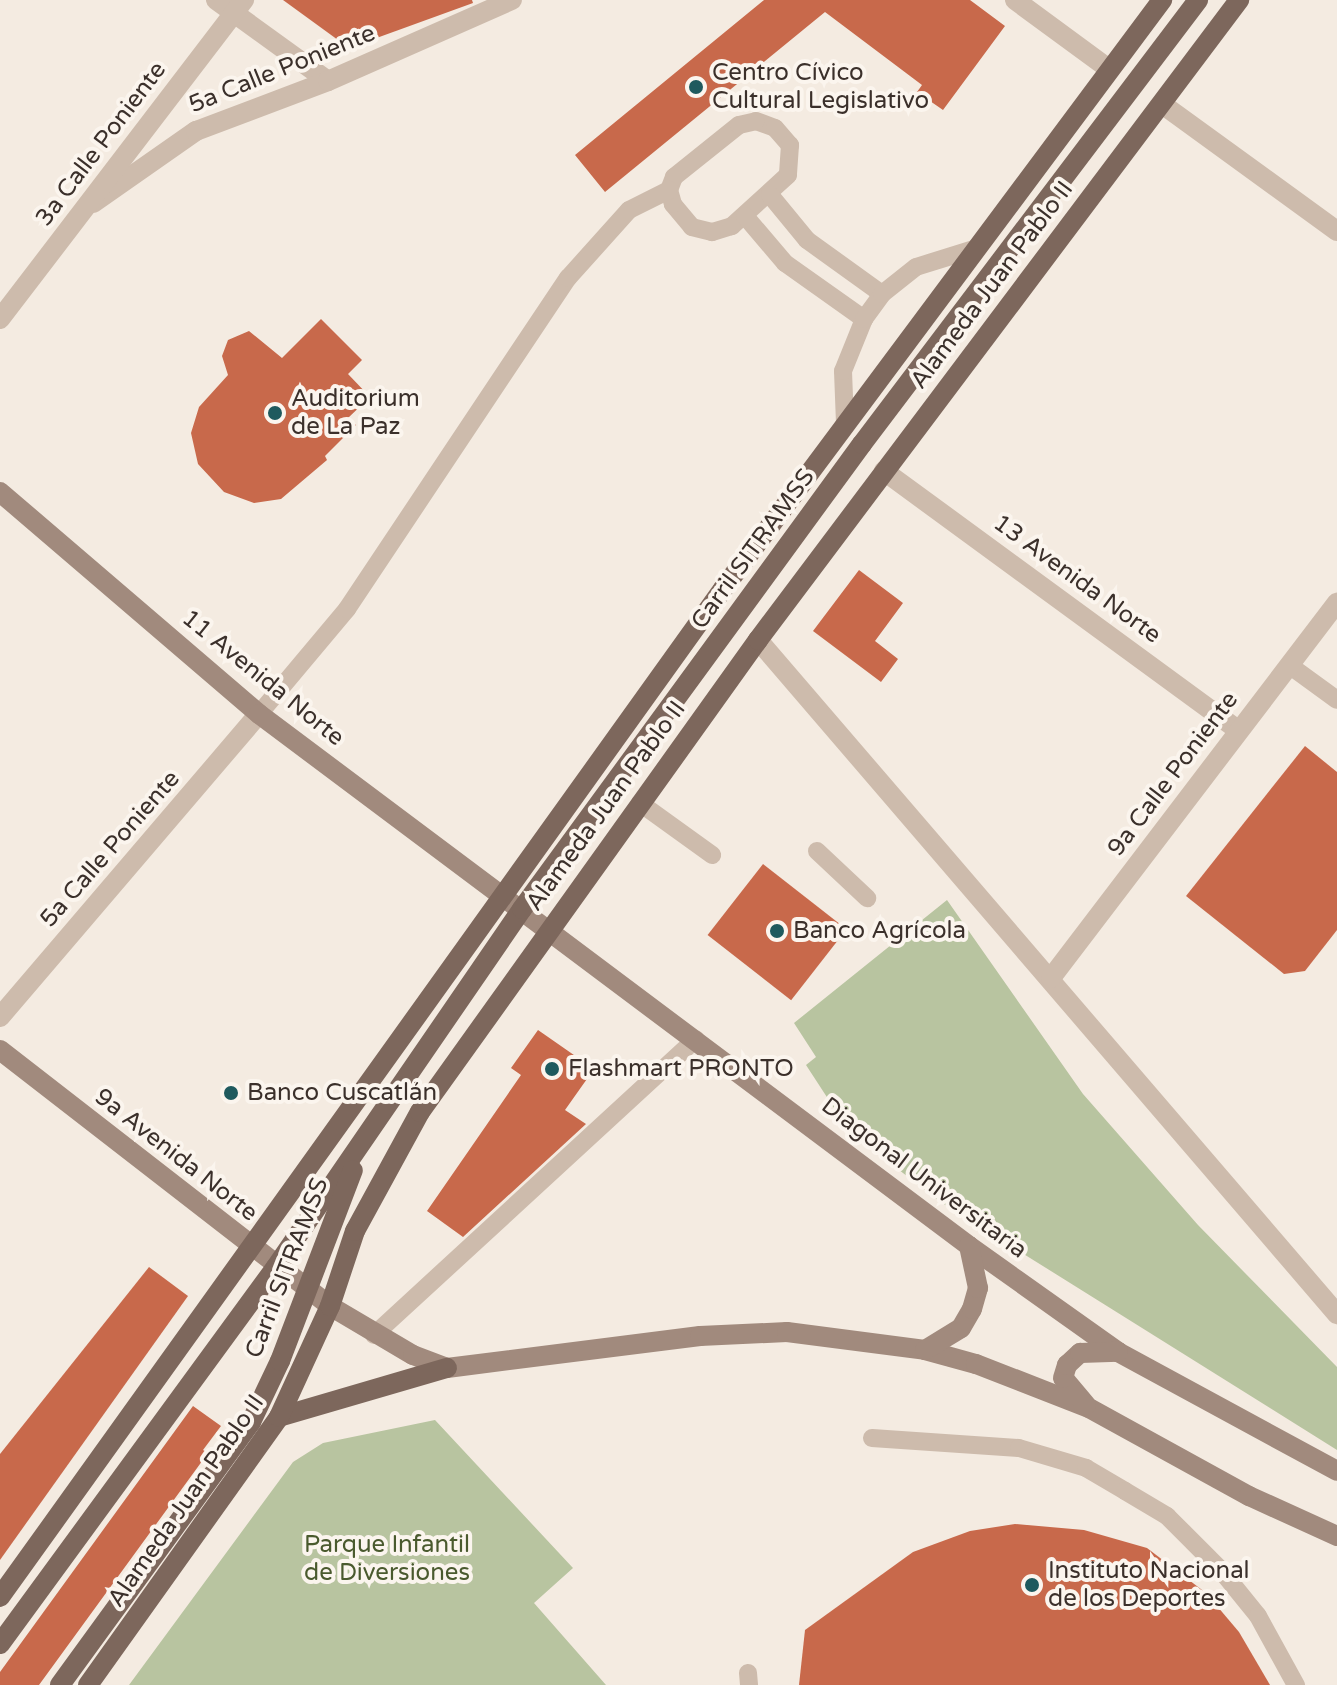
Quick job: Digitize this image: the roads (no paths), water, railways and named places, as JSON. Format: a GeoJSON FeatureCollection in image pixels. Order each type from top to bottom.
{"type":"FeatureCollection","features":[{"type":"Feature","properties":{"kind":"main road","name":"Alameda Juan Pablo II"},"geometry":{"type":"LineString","coordinates":[[0,1597],[252,1248],[501,894],[845,423],[1162,0]]}},
{"type":"Feature","properties":{"kind":"main road","name":"Carril SITRAMSS"},"geometry":{"type":"LineString","coordinates":[[0,1644],[276,1267],[522,909],[862,444],[1198,0]]}},
{"type":"Feature","properties":{"kind":"main road","name":"Alameda Juan Pablo II"},"geometry":{"type":"LineString","coordinates":[[88,1685],[279,1417],[330,1306],[355,1231],[383,1171],[549,929],[758,640],[1239,0]]}},
{"type":"Feature","properties":{"kind":"main road","name":"11 Avenida Norte"},"geometry":{"type":"LineString","coordinates":[[0,492],[259,714],[501,894]]}},
{"type":"Feature","properties":{"kind":"main road","name":"Diagonal Universitaria"},"geometry":{"type":"LineString","coordinates":[[501,894],[969,1246],[1118,1352],[1337,1471]]}},
{"type":"Feature","properties":{"kind":"main road","name":"9a Avenida Norte"},"geometry":{"type":"LineString","coordinates":[[0,1050],[330,1306],[374,1335],[447,1368]]}},
{"type":"Feature","properties":{"kind":"main road","name":"Carril SITRAMSS"},"geometry":{"type":"LineString","coordinates":[[60,1685],[230,1455],[271,1382],[364,1140]]}},
{"type":"Feature","properties":{"kind":"main road"},"geometry":{"type":"LineString","coordinates":[[925,1350],[961,1328],[972,1309],[978,1288],[969,1246]]}},
{"type":"Feature","properties":{"kind":"main road"},"geometry":{"type":"LineString","coordinates":[[279,1417],[447,1368],[700,1336],[787,1332],[925,1350],[976,1364],[1089,1408],[1249,1496],[1337,1536]]}},
{"type":"Feature","properties":{"kind":"main road"},"geometry":{"type":"LineString","coordinates":[[1089,1408],[1063,1378],[1067,1365],[1080,1353],[1118,1352]]}},
{"type":"Feature","properties":{"kind":"street"},"geometry":{"type":"LineString","coordinates":[[216,0],[238,7],[328,81]]}},
{"type":"Feature","properties":{"kind":"street","name":"5a Calle Poniente"},"geometry":{"type":"LineString","coordinates":[[85,209],[196,131],[328,81],[512,0]]}},
{"type":"Feature","properties":{"kind":"street"},"geometry":{"type":"LineString","coordinates":[[1015,0],[1109,69]]}},
{"type":"Feature","properties":{"kind":"street","name":"3a Calle Poniente"},"geometry":{"type":"LineString","coordinates":[[0,319],[238,7]]}},
{"type":"Feature","properties":{"kind":"street"},"geometry":{"type":"LineString","coordinates":[[1162,104],[1337,231]]}},
{"type":"Feature","properties":{"kind":"street","name":"13 Avenida Norte"},"geometry":{"type":"LineString","coordinates":[[884,471],[1238,730]]}},
{"type":"Feature","properties":{"kind":"street","name":"9a Calle Poniente"},"geometry":{"type":"LineString","coordinates":[[1051,978],[1337,603]]}},
{"type":"Feature","properties":{"kind":"street"},"geometry":{"type":"LineString","coordinates":[[758,640],[1051,978],[1216,1179],[1337,1314]]}},
{"type":"Feature","properties":{"kind":"street","name":"5a Calle Poniente"},"geometry":{"type":"LineString","coordinates":[[0,1017],[259,714]]}},
{"type":"Feature","properties":{"kind":"lane"},"geometry":{"type":"LineString","coordinates":[[259,714],[353,600],[568,278],[629,210],[669,190],[679,172],[739,125],[756,121],[784,135],[792,155],[788,175],[770,195],[723,230],[701,231],[678,213],[669,190]]}},
{"type":"Feature","properties":{"kind":"lane"},"geometry":{"type":"LineString","coordinates":[[770,195],[807,240],[882,294]]}},
{"type":"Feature","properties":{"kind":"lane"},"geometry":{"type":"LineString","coordinates":[[745,216],[785,263],[864,319]]}},
{"type":"Feature","properties":{"kind":"lane"},"geometry":{"type":"LineString","coordinates":[[845,423],[843,371],[864,319],[882,294],[935,258],[974,249]]}},
{"type":"Feature","properties":{"kind":"lane"},"geometry":{"type":"LineString","coordinates":[[1289,665],[1337,700]]}},
{"type":"Feature","properties":{"kind":"lane"},"geometry":{"type":"LineString","coordinates":[[640,803],[712,855]]}},
{"type":"Feature","properties":{"kind":"lane"},"geometry":{"type":"LineString","coordinates":[[817,851],[867,898]]}},
{"type":"Feature","properties":{"kind":"lane"},"geometry":{"type":"LineString","coordinates":[[374,1335],[696,1039]]}},
{"type":"Feature","properties":{"kind":"lane"},"geometry":{"type":"LineString","coordinates":[[872,1438],[1019,1448],[1086,1468],[1167,1516],[1220,1569],[1258,1616],[1296,1685]]}},
{"type":"Feature","properties":{"kind":"place","name":"Centro Cívico Cultural Legislativo"},"geometry":{"type":"Point","coordinates":[696,87]}},
{"type":"Feature","properties":{"kind":"place","name":"Auditorium de La Paz"},"geometry":{"type":"Point","coordinates":[275,413]}},
{"type":"Feature","properties":{"kind":"place","name":"Banco Agrícola"},"geometry":{"type":"Point","coordinates":[777,931]}},
{"type":"Feature","properties":{"kind":"place","name":"Flashmart PRONTO"},"geometry":{"type":"Point","coordinates":[552,1069]}},
{"type":"Feature","properties":{"kind":"place","name":"Banco Cuscatlán"},"geometry":{"type":"Point","coordinates":[231,1093]}},
{"type":"Feature","properties":{"kind":"place","name":"Instituto Nacional de los Deportes"},"geometry":{"type":"Point","coordinates":[1032,1585]}},
{"type":"Feature","properties":{"kind":"park label","name":"Parque Infantil de Diversiones"},"geometry":{"type":"Point","coordinates":[387,1559]}}]}
